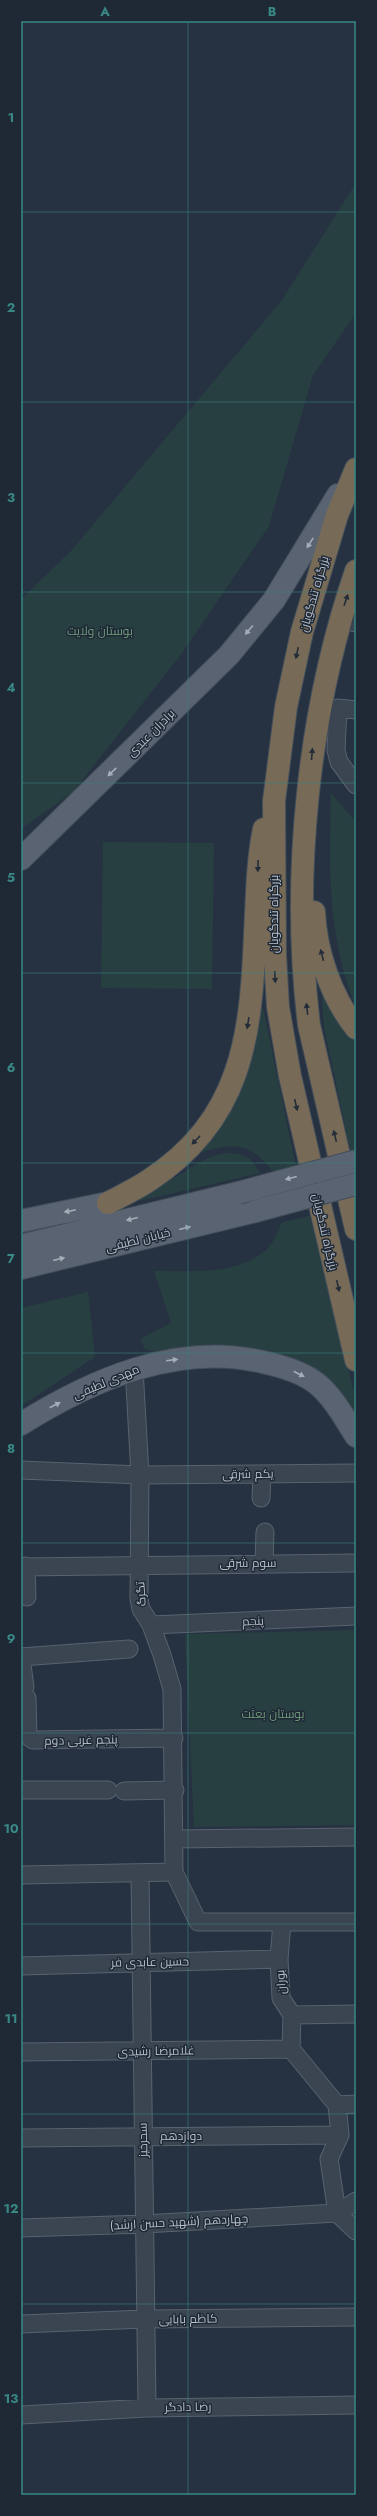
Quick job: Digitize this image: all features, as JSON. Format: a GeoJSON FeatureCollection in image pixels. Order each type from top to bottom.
{"type":"FeatureCollection","features":[{"type":"Feature","properties":{"kind":"highway","name":"بزرگراه تندگویان"},"geometry":{"type":"LineString","coordinates":[[356,469],[338,515],[302,632],[286,707],[274,801],[274,955],[278,1008],[290,1076],[356,1360]]}},
{"type":"Feature","properties":{"kind":"highway"},"geometry":{"type":"LineString","coordinates":[[356,571],[348,622],[313,741],[304,863],[305,992],[309,1025],[356,1229]]}},
{"type":"Feature","properties":{"kind":"highway"},"geometry":{"type":"LineString","coordinates":[[310,777],[314,916],[327,973],[341,1008],[356,1028]]}},
{"type":"Feature","properties":{"kind":"highway"},"geometry":{"type":"LineString","coordinates":[[108,1203],[148,1181],[199,1138],[221,1108],[236,1076],[244,1048],[253,980],[258,858],[263,829],[274,801]]}},
{"type":"Feature","properties":{"kind":"main road","name":"برادران عبدی"},"geometry":{"type":"LineString","coordinates":[[21,859],[228,656],[274,600],[326,517],[356,460]]}},
{"type":"Feature","properties":{"kind":"main road","name":"خیابان لطیفی"},"geometry":{"type":"LineString","coordinates":[[21,1246],[238,1193],[356,1161]]}},
{"type":"Feature","properties":{"kind":"main road","name":"خیابان لطیفی"},"geometry":{"type":"LineString","coordinates":[[21,1268],[256,1211],[356,1184]]}},
{"type":"Feature","properties":{"kind":"main road"},"geometry":{"type":"LineString","coordinates":[[21,1221],[108,1203]]}},
{"type":"Feature","properties":{"kind":"main road","name":"مهدی لطیفی"},"geometry":{"type":"LineString","coordinates":[[21,1424],[82,1391],[134,1368],[163,1361],[204,1356],[244,1357],[283,1366],[316,1383],[336,1406],[356,1436]]}},
{"type":"Feature","properties":{"kind":"street"},"geometry":{"type":"LineString","coordinates":[[356,710],[338,708],[336,750],[339,762],[356,785]]}},
{"type":"Feature","properties":{"kind":"street","name":"تگرگ"},"geometry":{"type":"LineString","coordinates":[[134,1368],[140,1475],[141,1610],[151,1625],[172,1689],[175,1839]]}},
{"type":"Feature","properties":{"kind":"street","name":"یکم شرقی"},"geometry":{"type":"LineString","coordinates":[[21,1470],[140,1475],[356,1473]]}},
{"type":"Feature","properties":{"kind":"street"},"geometry":{"type":"LineString","coordinates":[[261,1498],[262,1474]]}},
{"type":"Feature","properties":{"kind":"street"},"geometry":{"type":"LineString","coordinates":[[264,1532],[264,1563]]}},
{"type":"Feature","properties":{"kind":"street","name":"سوم شرقی"},"geometry":{"type":"LineString","coordinates":[[24,1566],[356,1563]]}},
{"type":"Feature","properties":{"kind":"street"},"geometry":{"type":"LineString","coordinates":[[24,1566],[27,1597]]}},
{"type":"Feature","properties":{"kind":"street","name":"پنجم"},"geometry":{"type":"LineString","coordinates":[[151,1625],[356,1616]]}},
{"type":"Feature","properties":{"kind":"street"},"geometry":{"type":"LineString","coordinates":[[21,1657],[129,1649]]}},
{"type":"Feature","properties":{"kind":"street","name":"پنجم غربی دوم"},"geometry":{"type":"LineString","coordinates":[[21,1657],[26,1693],[28,1736],[33,1740],[174,1738]]}},
{"type":"Feature","properties":{"kind":"street"},"geometry":{"type":"LineString","coordinates":[[21,1790],[175,1790]]}},
{"type":"Feature","properties":{"kind":"street"},"geometry":{"type":"LineString","coordinates":[[356,1837],[175,1839],[174,1872],[198,1922],[356,1922]]}},
{"type":"Feature","properties":{"kind":"street"},"geometry":{"type":"LineString","coordinates":[[21,1875],[174,1872]]}},
{"type":"Feature","properties":{"kind":"street","name":"سحرخیز"},"geometry":{"type":"LineString","coordinates":[[140,1873],[147,2408]]}},
{"type":"Feature","properties":{"kind":"street","name":"بوران"},"geometry":{"type":"LineString","coordinates":[[282,1922],[279,1959],[281,1998],[292,2015]]}},
{"type":"Feature","properties":{"kind":"street","name":"حسین عابدی‌ فر"},"geometry":{"type":"LineString","coordinates":[[21,1966],[279,1959]]}},
{"type":"Feature","properties":{"kind":"street"},"geometry":{"type":"LineString","coordinates":[[356,2014],[292,2015],[291,2049],[337,2105],[340,2135],[330,2153],[329,2159],[337,2214],[356,2231]]}},
{"type":"Feature","properties":{"kind":"street","name":"غلامرضا رشیدی"},"geometry":{"type":"LineString","coordinates":[[21,2052],[291,2049]]}},
{"type":"Feature","properties":{"kind":"street"},"geometry":{"type":"LineString","coordinates":[[337,2105],[356,2104]]}},
{"type":"Feature","properties":{"kind":"street","name":"دوازدهم"},"geometry":{"type":"LineString","coordinates":[[21,2138],[340,2135]]}},
{"type":"Feature","properties":{"kind":"street"},"geometry":{"type":"LineString","coordinates":[[337,2214],[356,2201]]}},
{"type":"Feature","properties":{"kind":"street","name":"چهاردهم (شهید حسن ارشد)"},"geometry":{"type":"LineString","coordinates":[[21,2228],[144,2224],[337,2214]]}},
{"type":"Feature","properties":{"kind":"street","name":"کاظم بابایی"},"geometry":{"type":"LineString","coordinates":[[21,2324],[145,2319],[356,2317]]}},
{"type":"Feature","properties":{"kind":"street","name":"رضا دادگر"},"geometry":{"type":"LineString","coordinates":[[21,2414],[147,2408],[356,2405]]}},
{"type":"Feature","properties":{"kind":"green space","name":"بوستان ولایت"},"geometry":{"type":"Polygon","coordinates":[[[356,183],[356,313],[313,375],[269,526],[182,653],[73,792],[21,829],[21,599],[70,552],[282,300],[356,183]]]}},
{"type":"Feature","properties":{"kind":"green space"},"geometry":{"type":"Polygon","coordinates":[[[331,793],[356,822],[356,1008],[347,981],[335,928],[330,875],[331,793]]]}},
{"type":"Feature","properties":{"kind":"green space"},"geometry":{"type":"Polygon","coordinates":[[[103,842],[214,843],[212,989],[101,988],[103,842]]]}},
{"type":"Feature","properties":{"kind":"green space"},"geometry":{"type":"Polygon","coordinates":[[[321,986],[339,1025],[356,1040],[356,1152],[351,1154],[324,1028],[321,986]]]}},
{"type":"Feature","properties":{"kind":"green space"},"geometry":{"type":"Polygon","coordinates":[[[263,1008],[296,1167],[275,1174],[257,1155],[240,1147],[221,1147],[196,1154],[258,1010],[263,1008]]]}},
{"type":"Feature","properties":{"kind":"green space"},"geometry":{"type":"Polygon","coordinates":[[[219,1154],[238,1154],[246,1157],[253,1163],[260,1173],[139,1201],[151,1189],[176,1177],[200,1162],[219,1154]]]}},
{"type":"Feature","properties":{"kind":"green space"},"geometry":{"type":"Polygon","coordinates":[[[310,1216],[356,1400],[356,1419],[293,1361],[274,1353],[238,1346],[158,1353],[145,1349],[140,1339],[171,1323],[154,1271],[213,1270],[242,1264],[255,1258],[267,1249],[274,1240],[282,1222],[310,1216]]]}},
{"type":"Feature","properties":{"kind":"green space"},"geometry":{"type":"Polygon","coordinates":[[[88,1292],[95,1357],[21,1406],[21,1308],[88,1292]]]}},
{"type":"Feature","properties":{"kind":"green space","name":"بوستان بعثت"},"geometry":{"type":"Polygon","coordinates":[[[356,1630],[356,1825],[194,1827],[185,1634],[356,1630]]]}}]}
